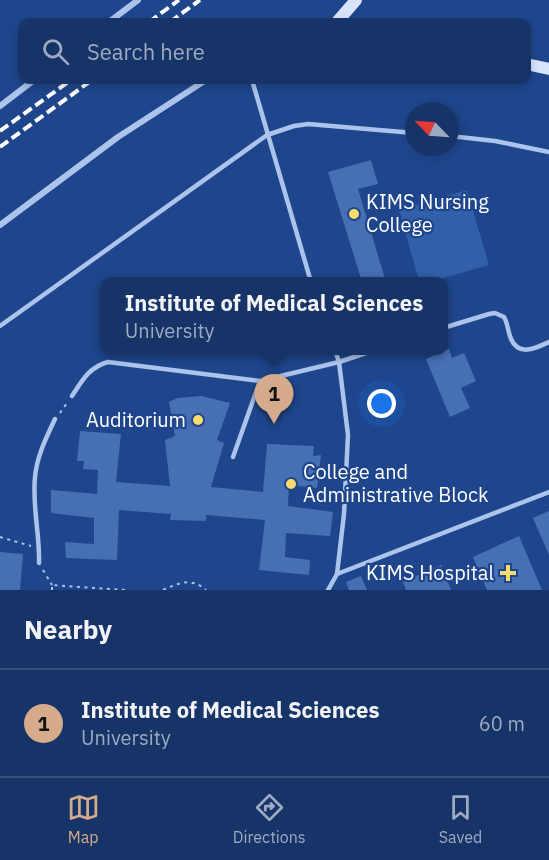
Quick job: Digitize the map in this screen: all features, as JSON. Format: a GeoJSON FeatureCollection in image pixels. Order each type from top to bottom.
{"type":"FeatureCollection","features":[{"type":"Feature","properties":{"kind":"street"},"geometry":{"type":"LineString","coordinates":[[114,18],[138,0]]}},
{"type":"Feature","properties":{"kind":"street"},"geometry":{"type":"LineString","coordinates":[[340,18],[356,0]]}},
{"type":"Feature","properties":{"kind":"street"},"geometry":{"type":"LineString","coordinates":[[531,65],[549,69]]}},
{"type":"Feature","properties":{"kind":"street"},"geometry":{"type":"LineString","coordinates":[[0,106],[29,84]]}},
{"type":"Feature","properties":{"kind":"street"},"geometry":{"type":"LineString","coordinates":[[0,225],[118,137],[200,84]]}},
{"type":"Feature","properties":{"kind":"lane"},"geometry":{"type":"LineString","coordinates":[[253,84],[310,277]]}},
{"type":"Feature","properties":{"kind":"lane"},"geometry":{"type":"LineString","coordinates":[[0,326],[267,135],[308,124],[405,131]]}},
{"type":"Feature","properties":{"kind":"lane"},"geometry":{"type":"LineString","coordinates":[[459,137],[495,141],[549,152]]}},
{"type":"Feature","properties":{"kind":"lane"},"geometry":{"type":"LineString","coordinates":[[448,327],[495,314],[504,317],[512,341],[521,349],[528,350],[549,342]]}},
{"type":"Feature","properties":{"kind":"lane"},"geometry":{"type":"LineString","coordinates":[[328,590],[337,573],[344,514],[348,435],[336,355]]}},
{"type":"Feature","properties":{"kind":"lane"},"geometry":{"type":"LineString","coordinates":[[72,396],[89,372],[98,364],[108,362],[260,381],[362,355]]}},
{"type":"Feature","properties":{"kind":"lane"},"geometry":{"type":"LineString","coordinates":[[233,457],[260,381]]}},
{"type":"Feature","properties":{"kind":"lane"},"geometry":{"type":"LineString","coordinates":[[39,563],[35,479],[39,456],[55,419]]}},
{"type":"Feature","properties":{"kind":"lane"},"geometry":{"type":"LineString","coordinates":[[337,573],[549,492]]}},
{"type":"Feature","properties":{"kind":"path"},"geometry":{"type":"LineString","coordinates":[[55,419],[72,396]]}},
{"type":"Feature","properties":{"kind":"path"},"geometry":{"type":"LineString","coordinates":[[0,537],[39,549]]}},
{"type":"Feature","properties":{"kind":"path"},"geometry":{"type":"LineString","coordinates":[[39,563],[52,585],[52,590]]}},
{"type":"Feature","properties":{"kind":"path"},"geometry":{"type":"LineString","coordinates":[[162,590],[180,582],[198,583],[206,590]]}},
{"type":"Feature","properties":{"kind":"path"},"geometry":{"type":"LineString","coordinates":[[52,585],[125,590]]}},
{"type":"Feature","properties":{"kind":"shaded area"},"geometry":{"type":"Polygon","coordinates":[[[467,190],[489,265],[447,277],[418,277],[399,210],[467,190]]]}},
{"type":"Feature","properties":{"kind":"building","name":"KIMS Nursing College"},"geometry":{"type":"Polygon","coordinates":[[[371,160],[378,184],[358,189],[384,277],[360,277],[328,172],[371,160]]]}},
{"type":"Feature","properties":{"kind":"building"},"geometry":{"type":"Polygon","coordinates":[[[448,349],[452,358],[464,353],[476,381],[461,388],[470,408],[450,417],[426,359],[435,355],[448,355],[448,349]]]}},
{"type":"Feature","properties":{"kind":"building","name":"College and Administrative Block"},"geometry":{"type":"Polygon","coordinates":[[[201,396],[230,403],[217,440],[224,443],[211,487],[263,492],[267,444],[314,446],[313,456],[321,455],[317,488],[289,485],[288,506],[333,512],[330,536],[286,533],[285,557],[310,560],[309,575],[259,570],[265,520],[206,515],[206,521],[170,520],[171,514],[119,510],[117,560],[66,558],[65,542],[94,544],[94,518],[51,513],[51,490],[97,494],[98,470],[83,469],[84,461],[77,461],[80,431],[121,434],[116,482],[170,486],[165,440],[175,436],[169,402],[177,398],[201,396]]]}},
{"type":"Feature","properties":{"kind":"building","name":"KIMS Hospital"},"geometry":{"type":"Polygon","coordinates":[[[549,511],[549,555],[533,518],[549,511]]]}},
{"type":"Feature","properties":{"kind":"building","name":"KIMS Hospital"},"geometry":{"type":"Polygon","coordinates":[[[519,536],[542,590],[487,590],[473,557],[519,536]]]}},
{"type":"Feature","properties":{"kind":"building"},"geometry":{"type":"Polygon","coordinates":[[[0,552],[23,554],[20,590],[0,590],[0,552]]]}},
{"type":"Feature","properties":{"kind":"building","name":"KIMS Hospital"},"geometry":{"type":"Polygon","coordinates":[[[441,565],[451,590],[406,590],[403,582],[441,565]]]}},
{"type":"Feature","properties":{"kind":"building"},"geometry":{"type":"Polygon","coordinates":[[[361,576],[367,590],[349,590],[346,582],[361,576]]]}},
{"type":"Feature","properties":{"kind":"railway"},"geometry":{"type":"LineString","coordinates":[[154,18],[179,0]]}},
{"type":"Feature","properties":{"kind":"railway"},"geometry":{"type":"LineString","coordinates":[[175,18],[200,0]]}},
{"type":"Feature","properties":{"kind":"railway"},"geometry":{"type":"LineString","coordinates":[[0,131],[65,84]]}},
{"type":"Feature","properties":{"kind":"railway"},"geometry":{"type":"LineString","coordinates":[[0,147],[87,84]]}},
{"type":"Feature","properties":{"kind":"place","name":"KIMS Nursing College"},"geometry":{"type":"Point","coordinates":[354,214]}},
{"type":"Feature","properties":{"kind":"place","name":"Auditorium"},"geometry":{"type":"Point","coordinates":[198,420]}},
{"type":"Feature","properties":{"kind":"place","name":"Institute of Medical Sciences"},"geometry":{"type":"Point","coordinates":[274,424]}},
{"type":"Feature","properties":{"kind":"place","name":"College and Administrative Block"},"geometry":{"type":"Point","coordinates":[291,484]}},
{"type":"Feature","properties":{"kind":"place","name":"KIMS Hospital"},"geometry":{"type":"Point","coordinates":[508,573]}}]}
